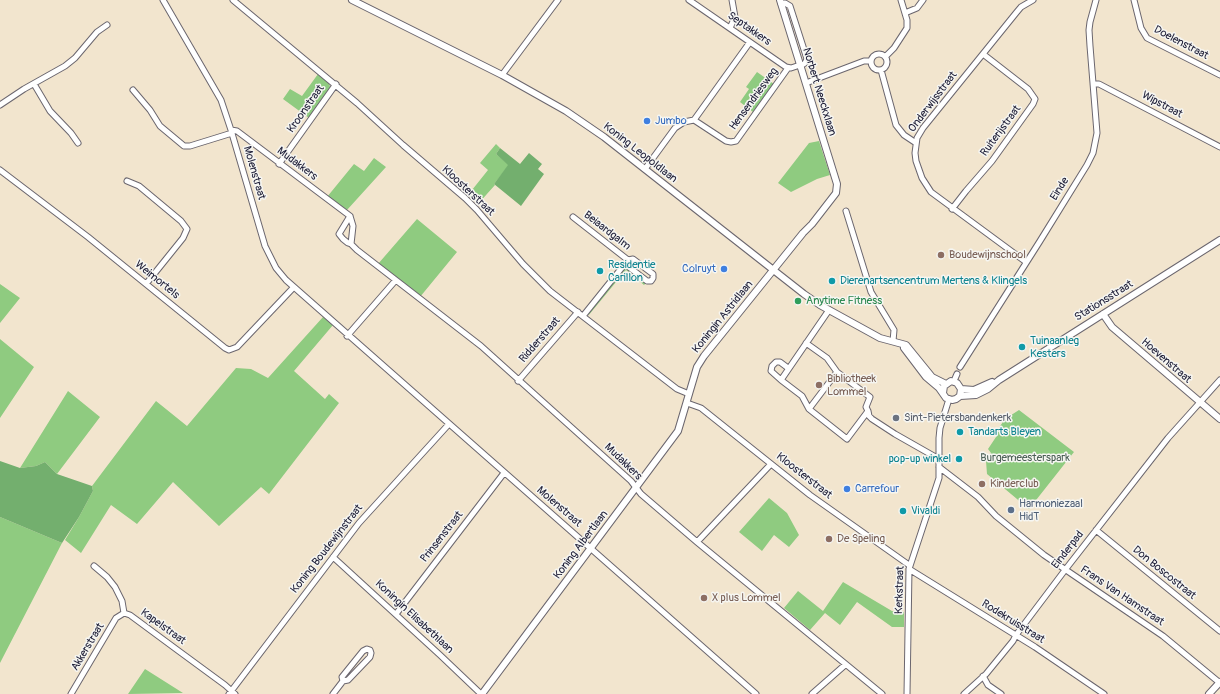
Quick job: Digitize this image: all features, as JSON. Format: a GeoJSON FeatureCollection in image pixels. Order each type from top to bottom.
{"type":"FeatureCollection","features":[{"type":"Feature","properties":{"kind":"main road","name":"Koning Leopoldlaan"},"geometry":{"type":"LineString","coordinates":[[352,0],[502,75],[572,115],[604,137],[804,294],[829,310],[880,338],[900,343],[924,370]]}},
{"type":"Feature","properties":{"kind":"main road","name":"Norbert Neeckxlaan"},"geometry":{"type":"LineString","coordinates":[[780,2],[837,184],[837,191]]}},
{"type":"Feature","properties":{"kind":"main road","name":"Koningin Astridlaan"},"geometry":{"type":"LineString","coordinates":[[687,403],[697,367],[704,356],[832,200],[837,191]]}},
{"type":"Feature","properties":{"kind":"main road","name":"Stationsstraat"},"geometry":{"type":"LineString","coordinates":[[960,396],[976,395],[988,389],[999,380],[1220,240]]}},
{"type":"Feature","properties":{"kind":"main road","name":"Hoevenstraat"},"geometry":{"type":"LineString","coordinates":[[1103,314],[1112,327],[1220,419]]}},
{"type":"Feature","properties":{"kind":"main road"},"geometry":{"type":"LineString","coordinates":[[924,370],[937,380],[946,384]]}},
{"type":"Feature","properties":{"kind":"main road"},"geometry":{"type":"LineString","coordinates":[[924,370],[944,396],[950,400],[954,400],[960,396],[961,389],[954,381],[946,384],[943,393]]}},
{"type":"Feature","properties":{"kind":"main road","name":"Stationsstraat"},"geometry":{"type":"LineString","coordinates":[[961,389],[974,390],[999,380]]}},
{"type":"Feature","properties":{"kind":"main road","name":"Koning Albertlaan"},"geometry":{"type":"LineString","coordinates":[[482,694],[678,432],[687,403]]}},
{"type":"Feature","properties":{"kind":"main road"},"geometry":{"type":"LineString","coordinates":[[1209,694],[1220,682]]}},
{"type":"Feature","properties":{"kind":"street","name":"Molenstraat"},"geometry":{"type":"LineString","coordinates":[[163,0],[221,100],[232,132],[265,246],[276,268],[293,288],[756,694]]}},
{"type":"Feature","properties":{"kind":"street","name":"Kloosterstraat"},"geometry":{"type":"LineString","coordinates":[[233,0],[362,106],[403,145],[464,198],[477,210],[532,273],[550,291],[674,386],[689,394]]}},
{"type":"Feature","properties":{"kind":"street"},"geometry":{"type":"LineString","coordinates":[[502,75],[558,0]]}},
{"type":"Feature","properties":{"kind":"street","name":"Septakkers"},"geometry":{"type":"LineString","coordinates":[[688,0],[788,68]]}},
{"type":"Feature","properties":{"kind":"street"},"geometry":{"type":"LineString","coordinates":[[730,28],[735,16],[732,0]]}},
{"type":"Feature","properties":{"kind":"street"},"geometry":{"type":"LineString","coordinates":[[885,57],[894,48],[907,28],[907,20],[901,0]]}},
{"type":"Feature","properties":{"kind":"street"},"geometry":{"type":"LineString","coordinates":[[905,13],[918,8],[923,0]]}},
{"type":"Feature","properties":{"kind":"street","name":"Onderwijsstraat"},"geometry":{"type":"LineString","coordinates":[[1026,262],[952,209],[931,192],[922,178],[916,161],[916,142],[924,128],[1016,13],[1021,7],[1033,0]]}},
{"type":"Feature","properties":{"kind":"street","name":"Einde"},"geometry":{"type":"LineString","coordinates":[[960,366],[1087,165],[1093,153],[1097,133],[1090,30],[1096,0]]}},
{"type":"Feature","properties":{"kind":"street","name":"Doelenstraat"},"geometry":{"type":"LineString","coordinates":[[1134,0],[1141,28],[1147,38],[1220,75]]}},
{"type":"Feature","properties":{"kind":"street"},"geometry":{"type":"LineString","coordinates":[[0,105],[12,96],[65,66],[75,58],[97,32],[107,24]]}},
{"type":"Feature","properties":{"kind":"street"},"geometry":{"type":"LineString","coordinates":[[645,169],[678,125],[694,120],[750,42]]}},
{"type":"Feature","properties":{"kind":"street"},"geometry":{"type":"LineString","coordinates":[[881,70],[873,69],[871,61],[873,56],[878,54],[885,57]]}},
{"type":"Feature","properties":{"kind":"street","name":"Ruiterijstraat"},"geometry":{"type":"LineString","coordinates":[[952,209],[989,165],[1034,104],[1035,99],[1028,89],[983,54]]}},
{"type":"Feature","properties":{"kind":"street"},"geometry":{"type":"LineString","coordinates":[[881,70],[887,64],[885,57]]}},
{"type":"Feature","properties":{"kind":"street"},"geometry":{"type":"LineString","coordinates":[[806,83],[864,61],[871,61]]}},
{"type":"Feature","properties":{"kind":"street"},"geometry":{"type":"LineString","coordinates":[[788,68],[800,65]]}},
{"type":"Feature","properties":{"kind":"street","name":"Hensendriesweg"},"geometry":{"type":"LineString","coordinates":[[694,120],[726,141],[736,141],[788,68]]}},
{"type":"Feature","properties":{"kind":"street"},"geometry":{"type":"LineString","coordinates":[[881,70],[896,125],[904,135],[916,142]]}},
{"type":"Feature","properties":{"kind":"street"},"geometry":{"type":"LineString","coordinates":[[34,84],[50,111],[72,133],[78,143]]}},
{"type":"Feature","properties":{"kind":"street","name":"Kroonstraat"},"geometry":{"type":"LineString","coordinates":[[279,164],[336,84]]}},
{"type":"Feature","properties":{"kind":"street","name":"Wipstraat"},"geometry":{"type":"LineString","coordinates":[[1093,84],[1099,84],[1220,147]]}},
{"type":"Feature","properties":{"kind":"street"},"geometry":{"type":"LineString","coordinates":[[133,90],[150,110],[160,126],[181,144],[190,146],[232,132]]}},
{"type":"Feature","properties":{"kind":"street","name":"Mudakkers"},"geometry":{"type":"LineString","coordinates":[[232,132],[237,130],[279,164],[350,216],[339,234],[343,239],[481,346],[518,381],[631,481],[641,494],[882,694]]}},
{"type":"Feature","properties":{"kind":"street","name":"Weimortels"},"geometry":{"type":"LineString","coordinates":[[0,170],[88,237],[229,350],[240,344],[293,288]]}},
{"type":"Feature","properties":{"kind":"street"},"geometry":{"type":"LineString","coordinates":[[127,181],[139,186],[181,221],[186,229],[183,238],[146,284]]}},
{"type":"Feature","properties":{"kind":"street"},"geometry":{"type":"LineString","coordinates":[[846,211],[871,292],[894,330],[893,341]]}},
{"type":"Feature","properties":{"kind":"street"},"geometry":{"type":"LineString","coordinates":[[350,216],[353,226],[351,244]]}},
{"type":"Feature","properties":{"kind":"street","name":"Beiaardgalm"},"geometry":{"type":"LineString","coordinates":[[573,217],[627,262],[647,281],[654,278],[653,274],[633,259],[627,262],[583,316]]}},
{"type":"Feature","properties":{"kind":"street"},"geometry":{"type":"LineString","coordinates":[[347,336],[396,281]]}},
{"type":"Feature","properties":{"kind":"street"},"geometry":{"type":"LineString","coordinates":[[781,380],[829,310]]}},
{"type":"Feature","properties":{"kind":"street","name":"Ridderstraat"},"geometry":{"type":"LineString","coordinates":[[518,381],[578,312]]}},
{"type":"Feature","properties":{"kind":"street"},"geometry":{"type":"LineString","coordinates":[[806,343],[827,358],[837,372],[870,397],[866,407],[869,416],[872,419],[939,459]]}},
{"type":"Feature","properties":{"kind":"street"},"geometry":{"type":"LineString","coordinates":[[788,368],[780,362],[776,362],[770,369],[772,373],[802,396],[809,409],[847,439],[868,411]]}},
{"type":"Feature","properties":{"kind":"street"},"geometry":{"type":"LineString","coordinates":[[809,409],[837,372]]}},
{"type":"Feature","properties":{"kind":"street"},"geometry":{"type":"LineString","coordinates":[[954,381],[957,374]]}},
{"type":"Feature","properties":{"kind":"street","name":"Einderpad"},"geometry":{"type":"LineString","coordinates":[[965,694],[982,676],[986,674],[1013,640],[1065,570],[1168,438],[1220,380]]}},
{"type":"Feature","properties":{"kind":"street","name":"Kerkstraat"},"geometry":{"type":"LineString","coordinates":[[907,694],[909,567],[939,478],[940,428],[950,400]]}},
{"type":"Feature","properties":{"kind":"street","name":"Kloosterstraat"},"geometry":{"type":"LineString","coordinates":[[687,403],[701,408],[810,495],[909,567]]}},
{"type":"Feature","properties":{"kind":"street","name":"Koning Boudewijnstraat"},"geometry":{"type":"LineString","coordinates":[[232,693],[332,557],[375,504],[449,424]]}},
{"type":"Feature","properties":{"kind":"street"},"geometry":{"type":"LineString","coordinates":[[697,542],[771,464]]}},
{"type":"Feature","properties":{"kind":"street","name":"Frans Van Hamstraat"},"geometry":{"type":"LineString","coordinates":[[939,467],[978,497],[996,516],[1044,556],[1163,636],[1220,682]]}},
{"type":"Feature","properties":{"kind":"street","name":"Prinsenstraat"},"geometry":{"type":"LineString","coordinates":[[396,614],[504,473]]}},
{"type":"Feature","properties":{"kind":"street","name":"Don Boscostraat"},"geometry":{"type":"LineString","coordinates":[[1096,530],[1220,632]]}},
{"type":"Feature","properties":{"kind":"street","name":"Koningin Elisabethlaan"},"geometry":{"type":"LineString","coordinates":[[332,557],[482,694]]}},
{"type":"Feature","properties":{"kind":"street","name":"Kapelstraat"},"geometry":{"type":"LineString","coordinates":[[94,566],[107,577],[115,587],[122,601],[124,613],[130,615],[170,644],[232,693]]}},
{"type":"Feature","properties":{"kind":"street","name":"Rodekruisstraat"},"geometry":{"type":"LineString","coordinates":[[909,567],[1016,635],[1104,694]]}},
{"type":"Feature","properties":{"kind":"street","name":"Akkerstraat"},"geometry":{"type":"LineString","coordinates":[[71,694],[113,623],[124,613]]}},
{"type":"Feature","properties":{"kind":"street"},"geometry":{"type":"LineString","coordinates":[[333,694],[343,681],[342,677],[363,651],[367,649],[370,650],[370,656],[348,680],[343,681]]}},
{"type":"Feature","properties":{"kind":"street"},"geometry":{"type":"LineString","coordinates":[[812,694],[845,664]]}},
{"type":"Feature","properties":{"kind":"street"},"geometry":{"type":"LineString","coordinates":[[982,676],[988,686],[1001,694]]}},
{"type":"Feature","properties":{"kind":"green space"},"geometry":{"type":"Polygon","coordinates":[[[757,72],[774,84],[753,112],[740,102],[749,89],[746,87],[757,72]]]}},
{"type":"Feature","properties":{"kind":"green space"},"geometry":{"type":"Polygon","coordinates":[[[318,74],[328,82],[330,86],[329,90],[309,118],[283,99],[290,89],[302,96],[318,74]]]}},
{"type":"Feature","properties":{"kind":"green space"},"geometry":{"type":"Polygon","coordinates":[[[819,141],[830,175],[817,179],[791,192],[778,183],[809,143],[819,141]]]}},
{"type":"Feature","properties":{"kind":"green space"},"geometry":{"type":"Polygon","coordinates":[[[496,144],[500,148],[496,154],[509,165],[494,184],[495,185],[478,204],[468,195],[488,170],[480,163],[496,144]]]}},
{"type":"Feature","properties":{"kind":"green space"},"geometry":{"type":"Polygon","coordinates":[[[500,148],[520,164],[529,153],[542,164],[538,169],[544,174],[521,206],[494,184],[508,165],[496,154],[500,148]]]}},
{"type":"Feature","properties":{"kind":"green space"},"geometry":{"type":"Polygon","coordinates":[[[374,158],[386,167],[347,210],[327,197],[354,164],[364,171],[374,158]]]}},
{"type":"Feature","properties":{"kind":"green space"},"geometry":{"type":"Polygon","coordinates":[[[417,219],[457,252],[420,297],[378,264],[417,219]]]}},
{"type":"Feature","properties":{"kind":"green space"},"geometry":{"type":"Polygon","coordinates":[[[626,267],[646,283],[644,285],[626,270],[588,316],[590,311],[626,267]]]}},
{"type":"Feature","properties":{"kind":"green space"},"geometry":{"type":"Polygon","coordinates":[[[0,284],[20,298],[0,323],[0,284]]]}},
{"type":"Feature","properties":{"kind":"green space"},"geometry":{"type":"Polygon","coordinates":[[[323,317],[333,325],[294,371],[325,399],[329,394],[339,403],[269,494],[261,487],[219,526],[173,482],[137,524],[111,505],[81,553],[65,540],[93,491],[92,486],[156,401],[187,426],[236,368],[251,369],[268,378],[323,317]]]}},
{"type":"Feature","properties":{"kind":"green space"},"geometry":{"type":"Polygon","coordinates":[[[0,339],[34,367],[0,418],[0,339]]]}},
{"type":"Feature","properties":{"kind":"green space"},"geometry":{"type":"Polygon","coordinates":[[[68,391],[100,417],[57,474],[45,462],[36,466],[20,468],[68,391]]]}},
{"type":"Feature","properties":{"kind":"green space","name":"Burgemeesterspark"},"geometry":{"type":"Polygon","coordinates":[[[1019,410],[1074,452],[1029,509],[987,474],[986,461],[991,453],[988,449],[998,434],[996,432],[1005,419],[1019,410]]]}},
{"type":"Feature","properties":{"kind":"green space"},"geometry":{"type":"Polygon","coordinates":[[[0,461],[20,468],[36,466],[45,462],[57,474],[92,486],[93,491],[79,517],[62,543],[0,517],[0,461]]]}},
{"type":"Feature","properties":{"kind":"green space"},"geometry":{"type":"Polygon","coordinates":[[[769,498],[787,513],[799,535],[789,547],[774,535],[762,551],[739,532],[769,498]]]}},
{"type":"Feature","properties":{"kind":"green space"},"geometry":{"type":"Polygon","coordinates":[[[0,517],[62,543],[0,663],[0,517]]]}},
{"type":"Feature","properties":{"kind":"green space"},"geometry":{"type":"Polygon","coordinates":[[[843,582],[892,611],[904,612],[904,627],[892,627],[857,602],[840,625],[825,613],[810,630],[784,608],[798,591],[823,611],[843,582]]]}},
{"type":"Feature","properties":{"kind":"green space"},"geometry":{"type":"Polygon","coordinates":[[[145,669],[183,693],[128,694],[145,669]]]}},
{"type":"Feature","properties":{"kind":"place","name":"Jumbo"},"geometry":{"type":"Point","coordinates":[647,121]}},
{"type":"Feature","properties":{"kind":"place","name":"Boudewijnschool"},"geometry":{"type":"Point","coordinates":[941,255]}},
{"type":"Feature","properties":{"kind":"place","name":"Colruyt"},"geometry":{"type":"Point","coordinates":[724,269]}},
{"type":"Feature","properties":{"kind":"place","name":"Residentie Carillon"},"geometry":{"type":"Point","coordinates":[600,271]}},
{"type":"Feature","properties":{"kind":"place","name":"Dierenartsencentrum Mertens & Klingels"},"geometry":{"type":"Point","coordinates":[832,281]}},
{"type":"Feature","properties":{"kind":"place","name":"Anytime Fitness"},"geometry":{"type":"Point","coordinates":[798,301]}},
{"type":"Feature","properties":{"kind":"place","name":"Tuinaanleg Kesters"},"geometry":{"type":"Point","coordinates":[1022,347]}},
{"type":"Feature","properties":{"kind":"place","name":"Bibliotheek Lommel"},"geometry":{"type":"Point","coordinates":[819,385]}},
{"type":"Feature","properties":{"kind":"place","name":"Sint-Pietersbandenkerk"},"geometry":{"type":"Point","coordinates":[896,418]}},
{"type":"Feature","properties":{"kind":"place","name":"Tandarts Bleyen"},"geometry":{"type":"Point","coordinates":[960,432]}},
{"type":"Feature","properties":{"kind":"place","name":"pop-up winkel"},"geometry":{"type":"Point","coordinates":[959,459]}},
{"type":"Feature","properties":{"kind":"place","name":"Kinderclub"},"geometry":{"type":"Point","coordinates":[982,484]}},
{"type":"Feature","properties":{"kind":"place","name":"Carrefour"},"geometry":{"type":"Point","coordinates":[847,489]}},
{"type":"Feature","properties":{"kind":"place","name":"Harmoniezaal HidT"},"geometry":{"type":"Point","coordinates":[1011,510]}},
{"type":"Feature","properties":{"kind":"place","name":"Vivaldi"},"geometry":{"type":"Point","coordinates":[903,511]}},
{"type":"Feature","properties":{"kind":"place","name":"De Speling"},"geometry":{"type":"Point","coordinates":[829,539]}},
{"type":"Feature","properties":{"kind":"place","name":"X plus Lommel"},"geometry":{"type":"Point","coordinates":[704,598]}}]}
